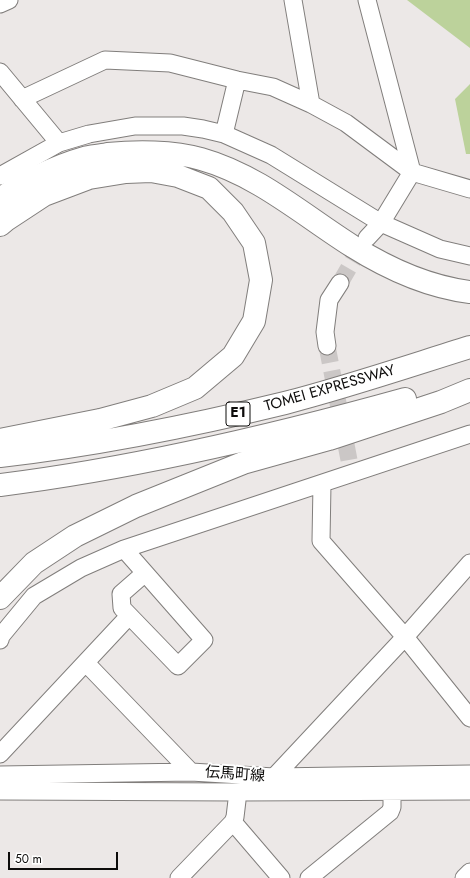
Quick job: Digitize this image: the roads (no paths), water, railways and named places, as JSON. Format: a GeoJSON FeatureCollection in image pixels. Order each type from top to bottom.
{"type":"FeatureCollection","features":[{"type":"Feature","properties":{"kind":"highway"},"geometry":{"type":"LineString","coordinates":[[0,200],[31,180],[84,158],[142,152],[200,159],[231,170],[258,184],[296,207],[353,246],[387,265],[427,282],[453,290],[470,292]]}},
{"type":"Feature","properties":{"kind":"highway"},"geometry":{"type":"LineString","coordinates":[[0,225],[44,195],[89,178],[126,172],[151,171],[178,176],[209,188],[233,212],[254,243],[261,280],[254,321],[233,356],[195,388],[152,406],[107,418],[0,440]]}},
{"type":"Feature","properties":{"kind":"highway","name":"TOMEI EXPRESSWAY"},"geometry":{"type":"LineString","coordinates":[[0,456],[114,440],[286,403],[470,347]]}},
{"type":"Feature","properties":{"kind":"highway","name":"TOMEI EXPRESSWAY"},"geometry":{"type":"LineString","coordinates":[[0,485],[131,465],[255,438],[339,418],[470,380]]}},
{"type":"Feature","properties":{"kind":"highway"},"geometry":{"type":"LineString","coordinates":[[0,598],[34,563],[75,536],[136,506],[243,463],[351,431],[441,402],[470,390]]}},
{"type":"Feature","properties":{"kind":"street"},"geometry":{"type":"LineString","coordinates":[[0,4],[9,0]]}},
{"type":"Feature","properties":{"kind":"street"},"geometry":{"type":"LineString","coordinates":[[293,0],[311,104]]}},
{"type":"Feature","properties":{"kind":"street"},"geometry":{"type":"LineString","coordinates":[[367,0],[412,172],[381,223],[367,238]]}},
{"type":"Feature","properties":{"kind":"street"},"geometry":{"type":"LineString","coordinates":[[22,99],[105,60],[170,62],[237,80],[273,87],[311,104],[346,123],[412,172],[470,189]]}},
{"type":"Feature","properties":{"kind":"street"},"geometry":{"type":"LineString","coordinates":[[0,72],[59,143]]}},
{"type":"Feature","properties":{"kind":"street"},"geometry":{"type":"LineString","coordinates":[[224,134],[237,80]]}},
{"type":"Feature","properties":{"kind":"street"},"geometry":{"type":"LineString","coordinates":[[0,176],[59,143],[89,134],[135,126],[183,126],[224,134],[271,155],[381,223],[440,249],[470,256]]}},
{"type":"Feature","properties":{"kind":"street"},"geometry":{"type":"LineString","coordinates":[[327,346],[325,332],[329,300],[340,283]]}},
{"type":"Feature","properties":{"kind":"street"},"geometry":{"type":"LineString","coordinates":[[0,640],[34,596],[81,568],[124,549],[322,484],[352,466],[470,434]]}},
{"type":"Feature","properties":{"kind":"street"},"geometry":{"type":"LineString","coordinates":[[322,484],[321,541],[405,637],[470,718]]}},
{"type":"Feature","properties":{"kind":"street"},"geometry":{"type":"LineString","coordinates":[[124,549],[204,640],[178,666],[122,608],[121,594],[145,573]]}},
{"type":"Feature","properties":{"kind":"street"},"geometry":{"type":"LineString","coordinates":[[274,777],[405,637],[470,563]]}},
{"type":"Feature","properties":{"kind":"street"},"geometry":{"type":"LineString","coordinates":[[0,754],[130,616]]}},
{"type":"Feature","properties":{"kind":"street"},"geometry":{"type":"LineString","coordinates":[[86,663],[191,772]]}},
{"type":"Feature","properties":{"kind":"street","name":"伝馬町線"},"geometry":{"type":"LineString","coordinates":[[0,775],[191,772],[274,777],[470,774]]}},
{"type":"Feature","properties":{"kind":"street","name":"伝馬町線"},"geometry":{"type":"LineString","coordinates":[[0,791],[470,791]]}},
{"type":"Feature","properties":{"kind":"street"},"geometry":{"type":"LineString","coordinates":[[309,878],[390,812],[392,807],[392,791]]}},
{"type":"Feature","properties":{"kind":"street"},"geometry":{"type":"LineString","coordinates":[[179,878],[233,822],[238,792]]}},
{"type":"Feature","properties":{"kind":"street"},"geometry":{"type":"LineString","coordinates":[[233,822],[281,878]]}},
{"type":"Feature","properties":{"kind":"street"},"geometry":{"type":"LineString","coordinates":[[464,878],[470,872]]}},
{"type":"Feature","properties":{"kind":"tunnel"},"geometry":{"type":"LineString","coordinates":[[340,283],[365,240]]}},
{"type":"Feature","properties":{"kind":"tunnel"},"geometry":{"type":"LineString","coordinates":[[327,346],[349,460]]}}]}
